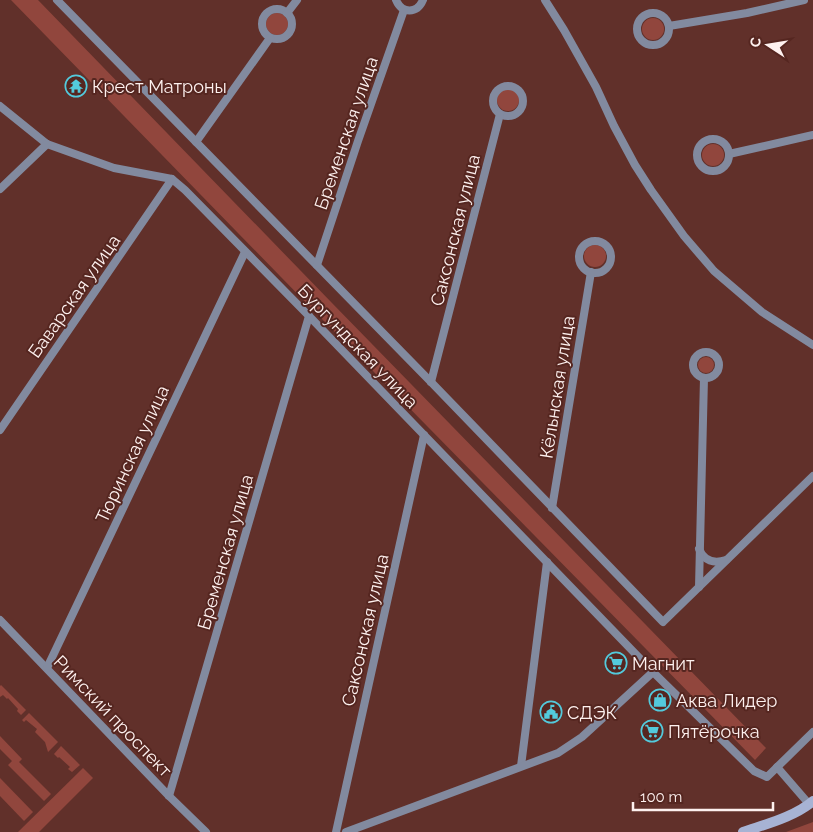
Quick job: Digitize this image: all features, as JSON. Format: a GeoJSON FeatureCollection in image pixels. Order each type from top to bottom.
{"type":"FeatureCollection","features":[{"type":"Feature","properties":{"kind":"street","name":"Бургундская улица"},"geometry":{"type":"LineString","coordinates":[[57,0],[663,622],[699,587]]}},
{"type":"Feature","properties":{"kind":"street"},"geometry":{"type":"LineString","coordinates":[[287,13],[297,0]]}},
{"type":"Feature","properties":{"kind":"street"},"geometry":{"type":"LineString","coordinates":[[396,0],[400,7],[409,11],[418,8],[423,0]]}},
{"type":"Feature","properties":{"kind":"street"},"geometry":{"type":"LineString","coordinates":[[544,0],[564,30],[596,86],[614,126],[636,165],[651,190],[684,236],[714,272],[762,312],[813,345]]}},
{"type":"Feature","properties":{"kind":"street"},"geometry":{"type":"LineString","coordinates":[[669,26],[747,13],[804,0]]}},
{"type":"Feature","properties":{"kind":"street"},"geometry":{"type":"LineString","coordinates":[[275,10],[287,13],[292,21],[291,31],[284,38],[275,40],[270,38],[262,28],[264,16],[275,10]]}},
{"type":"Feature","properties":{"kind":"street","name":"Бременская улица"},"geometry":{"type":"LineString","coordinates":[[317,265],[404,10]]}},
{"type":"Feature","properties":{"kind":"street"},"geometry":{"type":"LineString","coordinates":[[651,12],[662,15],[667,20],[669,26],[669,34],[665,40],[655,45],[648,44],[639,38],[637,31],[640,19],[651,12]]}},
{"type":"Feature","properties":{"kind":"street"},"geometry":{"type":"LineString","coordinates":[[196,142],[270,38]]}},
{"type":"Feature","properties":{"kind":"street","name":"Саксонская улица"},"geometry":{"type":"LineString","coordinates":[[501,87],[514,87],[521,93],[522,108],[514,114],[505,116],[500,114],[494,107],[494,94],[501,87]]}},
{"type":"Feature","properties":{"kind":"street","name":"Бургундская улица"},"geometry":{"type":"LineString","coordinates":[[0,106],[47,144],[114,168],[172,180],[185,190],[653,672],[754,771],[767,777],[777,767]]}},
{"type":"Feature","properties":{"kind":"street","name":"Саксонская улица"},"geometry":{"type":"LineString","coordinates":[[431,382],[500,114]]}},
{"type":"Feature","properties":{"kind":"street"},"geometry":{"type":"LineString","coordinates":[[729,154],[813,135]]}},
{"type":"Feature","properties":{"kind":"street"},"geometry":{"type":"LineString","coordinates":[[713,140],[722,142],[728,149],[729,154],[725,165],[714,170],[709,170],[702,166],[697,158],[698,150],[704,142],[713,140]]}},
{"type":"Feature","properties":{"kind":"street"},"geometry":{"type":"LineString","coordinates":[[0,189],[47,144]]}},
{"type":"Feature","properties":{"kind":"street","name":"Баварская улица"},"geometry":{"type":"LineString","coordinates":[[0,430],[172,180]]}},
{"type":"Feature","properties":{"kind":"street"},"geometry":{"type":"LineString","coordinates":[[601,242],[608,248],[611,257],[605,269],[601,272],[592,272],[584,268],[580,262],[581,249],[588,243],[601,242]]}},
{"type":"Feature","properties":{"kind":"street","name":"Тюринская улица"},"geometry":{"type":"LineString","coordinates":[[47,668],[245,252]]}},
{"type":"Feature","properties":{"kind":"street","name":"Кёльнская улица"},"geometry":{"type":"LineString","coordinates":[[552,508],[592,272]]}},
{"type":"Feature","properties":{"kind":"street","name":"Бременская улица"},"geometry":{"type":"LineString","coordinates":[[169,796],[309,316]]}},
{"type":"Feature","properties":{"kind":"street"},"geometry":{"type":"LineString","coordinates":[[699,587],[704,378]]}},
{"type":"Feature","properties":{"kind":"street","name":"Саксонская улица"},"geometry":{"type":"LineString","coordinates":[[336,832],[424,435]]}},
{"type":"Feature","properties":{"kind":"street"},"geometry":{"type":"LineString","coordinates":[[699,587],[813,476]]}},
{"type":"Feature","properties":{"kind":"street"},"geometry":{"type":"LineString","coordinates":[[699,549],[707,560],[713,562],[728,560]]}},
{"type":"Feature","properties":{"kind":"street"},"geometry":{"type":"LineString","coordinates":[[521,766],[547,562]]}},
{"type":"Feature","properties":{"kind":"street","name":"Римский проспект"},"geometry":{"type":"LineString","coordinates":[[0,620],[206,832]]}},
{"type":"Feature","properties":{"kind":"street"},"geometry":{"type":"LineString","coordinates":[[346,832],[558,753],[582,737],[653,672]]}},
{"type":"Feature","properties":{"kind":"street"},"geometry":{"type":"LineString","coordinates":[[743,832],[786,816],[811,802],[777,767],[813,732]]}},
{"type":"Feature","properties":{"kind":"shaded area"},"geometry":{"type":"Polygon","coordinates":[[[11,0],[38,0],[766,748],[755,760],[318,315],[11,0]]]}},
{"type":"Feature","properties":{"kind":"shaded area"},"geometry":{"type":"Polygon","coordinates":[[[277,13],[285,16],[288,24],[285,32],[277,35],[269,32],[266,24],[269,16],[277,13]]]}},
{"type":"Feature","properties":{"kind":"shaded area"},"geometry":{"type":"Polygon","coordinates":[[[653,18],[661,21],[664,29],[661,37],[653,40],[645,37],[642,29],[645,21],[653,18]]]}},
{"type":"Feature","properties":{"kind":"shaded area"},"geometry":{"type":"Polygon","coordinates":[[[508,89],[516,92],[519,100],[516,108],[508,111],[500,108],[497,100],[500,92],[508,89]]]}},
{"type":"Feature","properties":{"kind":"shaded area"},"geometry":{"type":"Polygon","coordinates":[[[713,144],[721,147],[724,155],[721,163],[713,166],[705,163],[702,155],[705,147],[713,144]]]}},
{"type":"Feature","properties":{"kind":"shaded area"},"geometry":{"type":"Polygon","coordinates":[[[595,245],[603,248],[606,256],[603,264],[595,267],[587,264],[584,256],[587,248],[595,245]]]}},
{"type":"Feature","properties":{"kind":"shaded area"},"geometry":{"type":"Polygon","coordinates":[[[703,357],[709,357],[714,362],[712,371],[703,373],[698,368],[698,362],[703,357]]]}},
{"type":"Feature","properties":{"kind":"shaded area"},"geometry":{"type":"Polygon","coordinates":[[[1,685],[26,710],[21,715],[8,698],[3,695],[0,697],[1,685]]]}},
{"type":"Feature","properties":{"kind":"shaded area"},"geometry":{"type":"Polygon","coordinates":[[[29,713],[58,742],[48,752],[45,742],[35,732],[37,729],[26,720],[24,722],[22,720],[29,713]]]}},
{"type":"Feature","properties":{"kind":"shaded area"},"geometry":{"type":"Polygon","coordinates":[[[0,736],[22,759],[19,762],[51,794],[44,801],[8,765],[12,761],[0,749],[0,736]]]}},
{"type":"Feature","properties":{"kind":"shaded area"},"geometry":{"type":"Polygon","coordinates":[[[61,746],[80,765],[72,772],[68,769],[70,767],[54,754],[61,746]]]}},
{"type":"Feature","properties":{"kind":"shaded area"},"geometry":{"type":"Polygon","coordinates":[[[83,768],[93,778],[39,832],[18,832],[83,768]]]}},
{"type":"Feature","properties":{"kind":"shaded area"},"geometry":{"type":"Polygon","coordinates":[[[0,778],[33,812],[24,821],[0,796],[0,778]]]}},
{"type":"Feature","properties":{"kind":"shaded area"},"geometry":{"type":"Polygon","coordinates":[[[813,822],[813,832],[786,832],[813,822]]]}},
{"type":"Feature","properties":{"kind":"place","name":"Крест Матроны"},"geometry":{"type":"Point","coordinates":[76,86]}},
{"type":"Feature","properties":{"kind":"place","name":"Магнит"},"geometry":{"type":"Point","coordinates":[616,663]}},
{"type":"Feature","properties":{"kind":"place","name":"Аква Лидер"},"geometry":{"type":"Point","coordinates":[660,700]}},
{"type":"Feature","properties":{"kind":"place","name":"СДЭК"},"geometry":{"type":"Point","coordinates":[551,712]}},
{"type":"Feature","properties":{"kind":"place","name":"Пятёрочка"},"geometry":{"type":"Point","coordinates":[652,731]}}]}
